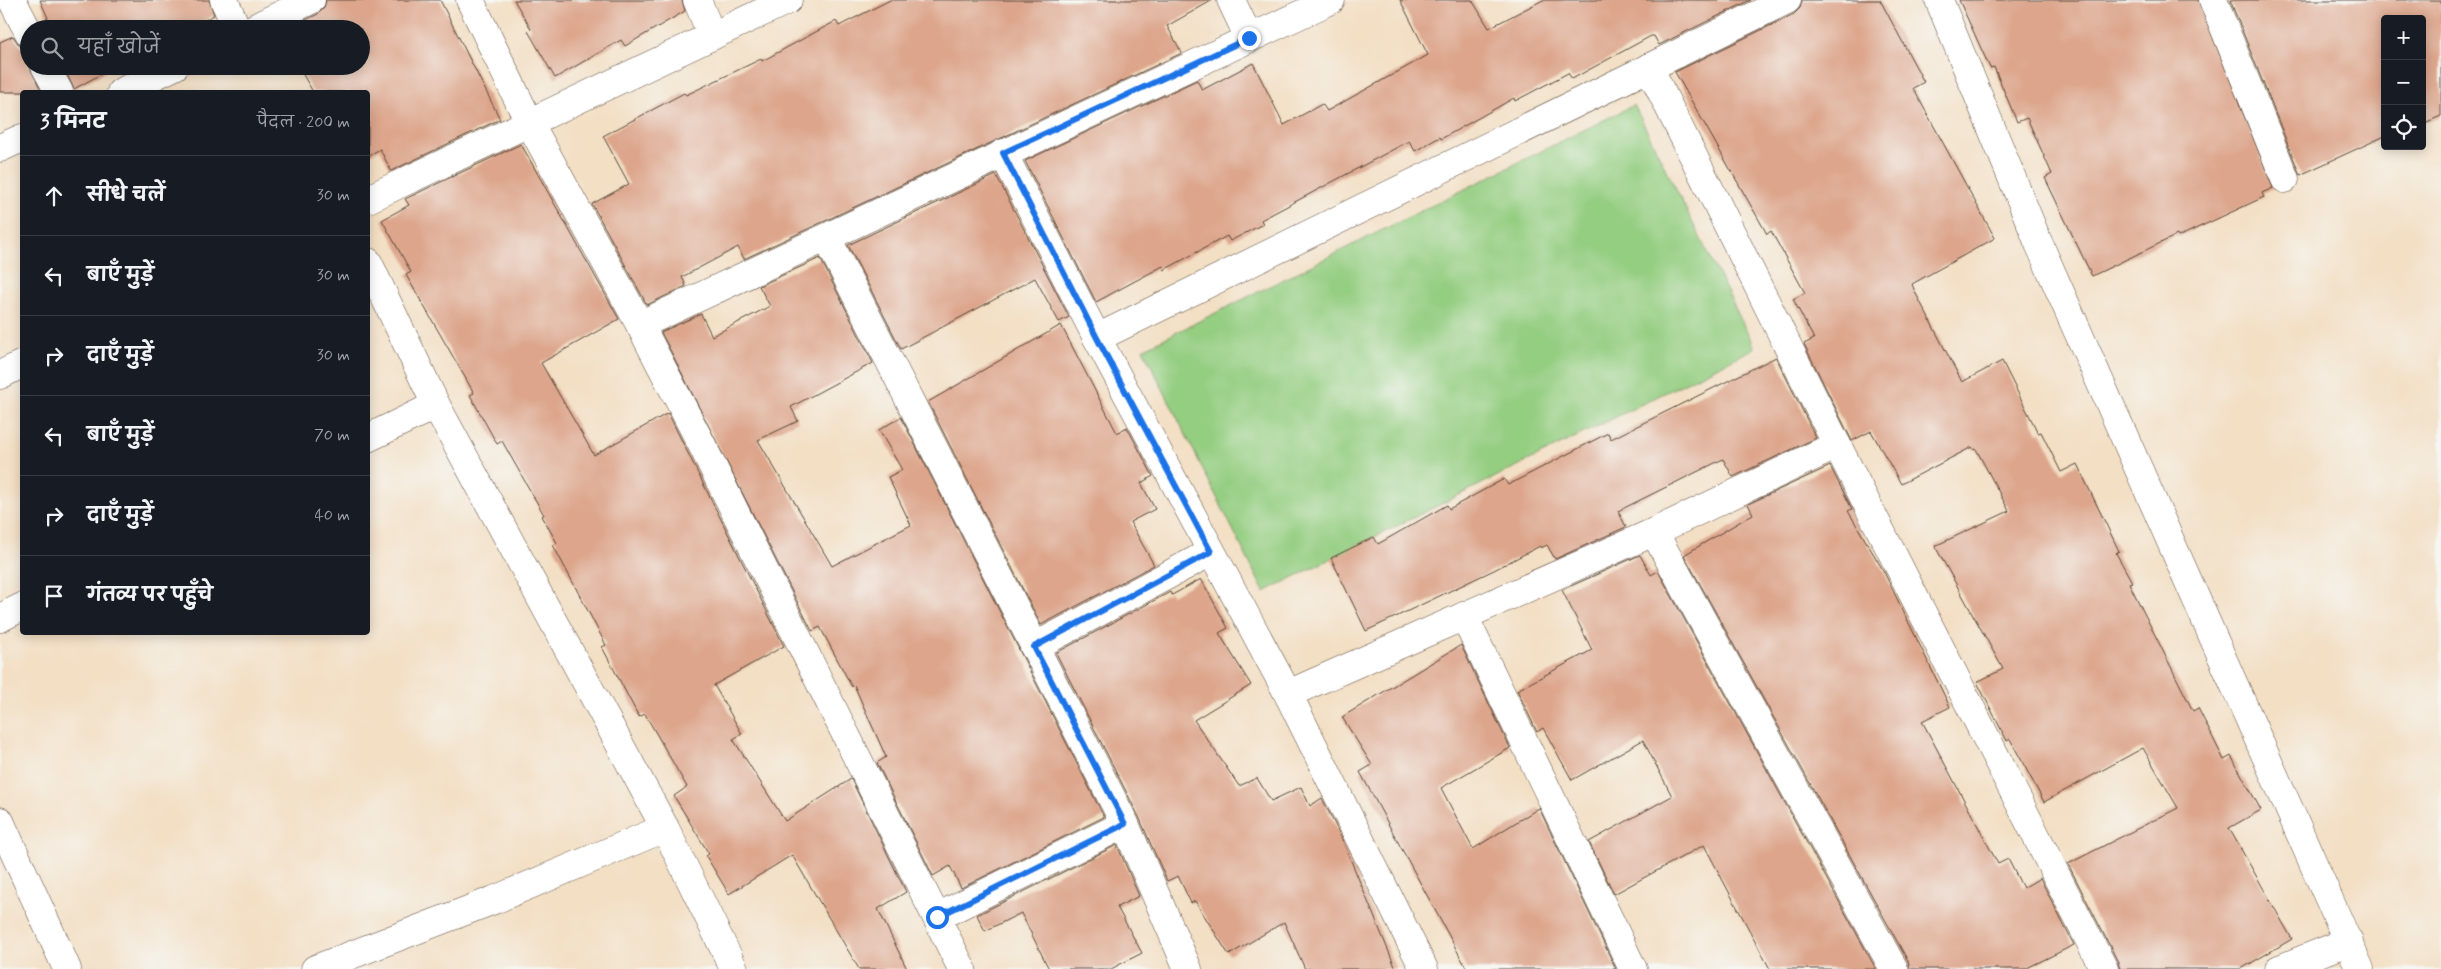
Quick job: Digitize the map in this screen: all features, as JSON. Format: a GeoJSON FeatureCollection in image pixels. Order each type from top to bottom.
{"type":"FeatureCollection","features":[{"type":"Feature","properties":{"kind":"street"},"geometry":{"type":"LineString","coordinates":[[12,0],[22,20]]}},
{"type":"Feature","properties":{"kind":"street"},"geometry":{"type":"LineString","coordinates":[[224,0],[233,20]]}},
{"type":"Feature","properties":{"kind":"street"},"geometry":{"type":"LineString","coordinates":[[270,20],[311,0]]}},
{"type":"Feature","properties":{"kind":"street"},"geometry":{"type":"LineString","coordinates":[[470,0],[529,122],[640,325],[962,969]]}},
{"type":"Feature","properties":{"kind":"street"},"geometry":{"type":"LineString","coordinates":[[697,0],[712,36]]}},
{"type":"Feature","properties":{"kind":"street"},"geometry":{"type":"LineString","coordinates":[[370,198],[788,0]]}},
{"type":"Feature","properties":{"kind":"street"},"geometry":{"type":"LineString","coordinates":[[1231,0],[1249,38]]}},
{"type":"Feature","properties":{"kind":"street"},"geometry":{"type":"LineString","coordinates":[[640,325],[1331,0]]}},
{"type":"Feature","properties":{"kind":"street"},"geometry":{"type":"LineString","coordinates":[[1097,338],[1787,0]]}},
{"type":"Feature","properties":{"kind":"street"},"geometry":{"type":"LineString","coordinates":[[1939,0],[2039,244],[2360,969]]}},
{"type":"Feature","properties":{"kind":"street"},"geometry":{"type":"LineString","coordinates":[[2212,0],[2286,179]]}},
{"type":"Feature","properties":{"kind":"street"},"geometry":{"type":"LineString","coordinates":[[1649,67],[1837,445],[2104,969]]}},
{"type":"Feature","properties":{"kind":"street"},"geometry":{"type":"LineString","coordinates":[[50,75],[58,90]]}},
{"type":"Feature","properties":{"kind":"street"},"geometry":{"type":"LineString","coordinates":[[125,90],[156,75]]}},
{"type":"Feature","properties":{"kind":"street"},"geometry":{"type":"LineString","coordinates":[[0,148],[20,139]]}},
{"type":"Feature","properties":{"kind":"street"},"geometry":{"type":"LineString","coordinates":[[1003,153],[1097,338],[1288,694],[1424,969]]}},
{"type":"Feature","properties":{"kind":"street"},"geometry":{"type":"LineString","coordinates":[[827,238],[1125,824],[1188,969]]}},
{"type":"Feature","properties":{"kind":"street"},"geometry":{"type":"LineString","coordinates":[[370,266],[436,405],[666,828],[734,969]]}},
{"type":"Feature","properties":{"kind":"street"},"geometry":{"type":"LineString","coordinates":[[0,375],[20,365]]}},
{"type":"Feature","properties":{"kind":"street"},"geometry":{"type":"LineString","coordinates":[[370,437],[436,405]]}},
{"type":"Feature","properties":{"kind":"street"},"geometry":{"type":"LineString","coordinates":[[1288,694],[1654,532],[1837,445]]}},
{"type":"Feature","properties":{"kind":"street"},"geometry":{"type":"LineString","coordinates":[[1654,532],[1894,969]]}},
{"type":"Feature","properties":{"kind":"street"},"geometry":{"type":"LineString","coordinates":[[1034,647],[1211,552]]}},
{"type":"Feature","properties":{"kind":"street"},"geometry":{"type":"LineString","coordinates":[[0,618],[20,608]]}},
{"type":"Feature","properties":{"kind":"street"},"geometry":{"type":"LineString","coordinates":[[1464,616],[1633,969]]}},
{"type":"Feature","properties":{"kind":"street"},"geometry":{"type":"LineString","coordinates":[[0,821],[67,969]]}},
{"type":"Feature","properties":{"kind":"street"},"geometry":{"type":"LineString","coordinates":[[937,917],[1125,824]]}},
{"type":"Feature","properties":{"kind":"street"},"geometry":{"type":"LineString","coordinates":[[315,969],[494,900],[666,828]]}},
{"type":"Feature","properties":{"kind":"street"},"geometry":{"type":"LineString","coordinates":[[2279,969],[2349,941]]}},
{"type":"Feature","properties":{"kind":"green space"},"geometry":{"type":"Polygon","coordinates":[[[1634,105],[1755,348],[1264,592],[1143,349],[1634,105]]]}},
{"type":"Feature","properties":{"kind":"building"},"geometry":{"type":"Polygon","coordinates":[[[40,0],[209,0],[214,15],[205,20],[44,20],[48,18],[40,0]]]}},
{"type":"Feature","properties":{"kind":"building"},"geometry":{"type":"Polygon","coordinates":[[[326,0],[440,0],[500,119],[391,171],[380,149],[370,155],[370,90],[312,90],[303,75],[370,75],[370,20],[306,20],[318,14],[324,8],[326,0]]]}},
{"type":"Feature","properties":{"kind":"building"},"geometry":{"type":"Polygon","coordinates":[[[514,0],[682,0],[685,11],[625,46],[621,40],[555,78],[528,31],[531,29],[514,0]]]}},
{"type":"Feature","properties":{"kind":"building"},"geometry":{"type":"Polygon","coordinates":[[[890,0],[1213,0],[1167,26],[1182,53],[744,259],[738,247],[682,277],[686,286],[647,305],[592,204],[629,184],[603,136],[684,93],[686,95],[761,59],[762,61],[836,21],[839,26],[890,0]]]}},
{"type":"Feature","properties":{"kind":"building"},"geometry":{"type":"Polygon","coordinates":[[[1400,0],[1472,0],[1489,28],[1543,0],[1751,0],[1659,45],[1654,36],[1651,36],[1572,79],[1568,73],[1515,101],[1514,98],[1441,139],[1440,137],[1415,151],[1409,141],[1261,220],[1263,224],[1230,241],[1227,236],[1164,270],[1163,266],[1096,302],[1025,161],[1197,80],[1202,90],[1253,63],[1284,125],[1322,104],[1327,111],[1428,55],[1400,0]]]}},
{"type":"Feature","properties":{"kind":"building"},"geometry":{"type":"Polygon","coordinates":[[[1802,0],[1880,0],[1924,82],[1913,88],[1995,238],[1912,284],[1915,292],[1962,382],[2002,361],[2038,433],[2041,432],[2061,472],[2077,464],[2119,551],[2116,553],[2132,582],[2129,583],[2193,711],[2198,708],[2224,760],[2231,756],[2261,810],[2229,828],[2292,939],[2241,969],[2120,969],[2068,864],[2178,808],[2143,748],[2044,802],[2010,739],[2007,741],[1977,682],[2003,669],[1935,546],[2009,511],[1976,449],[1974,450],[1972,447],[1901,484],[1871,431],[1852,441],[1804,344],[1814,339],[1793,299],[1805,293],[1771,231],[1767,234],[1675,72],[1794,14],[1800,8],[1802,0]]]}},
{"type":"Feature","properties":{"kind":"building"},"geometry":{"type":"Polygon","coordinates":[[[1959,0],[2198,0],[2273,188],[2262,193],[2264,197],[2178,237],[2177,235],[2092,276],[2045,178],[2052,174],[2027,118],[2017,122],[1994,67],[1990,68],[1959,0]]]}},
{"type":"Feature","properties":{"kind":"building"},"geometry":{"type":"Polygon","coordinates":[[[2230,0],[2441,0],[2441,116],[2426,122],[2426,15],[2381,15],[2381,138],[2300,175],[2230,0]]]}},
{"type":"Feature","properties":{"kind":"building"},"geometry":{"type":"Polygon","coordinates":[[[13,36],[20,46],[20,75],[34,75],[41,90],[0,92],[0,42],[13,36]]]}},
{"type":"Feature","properties":{"kind":"building"},"geometry":{"type":"Polygon","coordinates":[[[67,75],[100,75],[74,89],[67,75]]]}},
{"type":"Feature","properties":{"kind":"building"},"geometry":{"type":"Polygon","coordinates":[[[521,144],[619,319],[541,363],[594,455],[668,413],[784,646],[714,685],[742,734],[733,739],[785,821],[851,779],[906,892],[878,909],[907,969],[859,969],[792,855],[729,894],[706,856],[709,854],[674,796],[687,787],[645,714],[639,717],[602,647],[606,645],[553,545],[557,543],[542,516],[544,515],[502,441],[497,444],[470,395],[474,393],[406,275],[411,272],[382,220],[409,205],[405,199],[521,144]]]}},
{"type":"Feature","properties":{"kind":"building"},"geometry":{"type":"Polygon","coordinates":[[[996,175],[1069,317],[1059,322],[1035,278],[901,349],[848,245],[996,175]]]}},
{"type":"Feature","properties":{"kind":"building"},"geometry":{"type":"Polygon","coordinates":[[[820,258],[873,363],[791,407],[798,421],[758,440],[832,566],[911,525],[888,477],[902,470],[879,430],[901,417],[1104,817],[961,888],[950,866],[933,876],[877,763],[886,757],[854,685],[852,687],[820,627],[812,631],[661,332],[701,314],[712,336],[770,306],[759,286],[820,258]]]}},
{"type":"Feature","properties":{"kind":"building"},"geometry":{"type":"Polygon","coordinates":[[[1061,325],[1117,433],[1127,427],[1153,476],[1141,483],[1155,509],[1130,522],[1154,565],[1041,625],[928,402],[1061,325]]]}},
{"type":"Feature","properties":{"kind":"building"},"geometry":{"type":"Polygon","coordinates":[[[1776,357],[1816,438],[1733,477],[1723,459],[1618,511],[1626,527],[1555,559],[1547,545],[1541,548],[1540,546],[1366,631],[1331,558],[1374,537],[1378,544],[1447,505],[1449,509],[1504,479],[1508,485],[1608,433],[1611,439],[1776,357]]]}},
{"type":"Feature","properties":{"kind":"building"},"geometry":{"type":"Polygon","coordinates":[[[1830,466],[1852,509],[1848,511],[1883,570],[1950,707],[1922,721],[1998,864],[2008,859],[2023,888],[2040,878],[2074,945],[2025,969],[1910,969],[1908,961],[1684,555],[1753,514],[1748,504],[1830,466]]]}},
{"type":"Feature","properties":{"kind":"building"},"geometry":{"type":"Polygon","coordinates":[[[1640,555],[1651,575],[1658,571],[1876,969],[1770,969],[1704,845],[1614,894],[1589,842],[1672,796],[1643,740],[1572,780],[1543,728],[1537,732],[1517,690],[1592,650],[1562,590],[1640,555]]]}},
{"type":"Feature","properties":{"kind":"building"},"geometry":{"type":"Polygon","coordinates":[[[1201,579],[1228,628],[1219,633],[1251,685],[1194,720],[1239,786],[1257,778],[1271,801],[1301,787],[1310,806],[1322,798],[1342,839],[1396,969],[1305,969],[1284,922],[1229,955],[1195,901],[1191,903],[1178,876],[1167,881],[1139,817],[1056,653],[1170,592],[1172,595],[1201,579]]]}},
{"type":"Feature","properties":{"kind":"building"},"geometry":{"type":"Polygon","coordinates":[[[1461,645],[1510,748],[1441,788],[1473,849],[1539,808],[1616,969],[1467,969],[1360,772],[1372,765],[1342,717],[1461,645]]]}},
{"type":"Feature","properties":{"kind":"building"},"geometry":{"type":"Polygon","coordinates":[[[1117,845],[1139,896],[1117,907],[1142,953],[1111,969],[1049,969],[1021,913],[985,931],[977,915],[1117,845]]]}},
{"type":"Feature","properties":{"kind":"route"},"geometry":{"type":"LineString","coordinates":[[937,917],[1125,824],[1034,647],[1211,552],[1097,338],[1003,153],[1249,38]]}}]}
